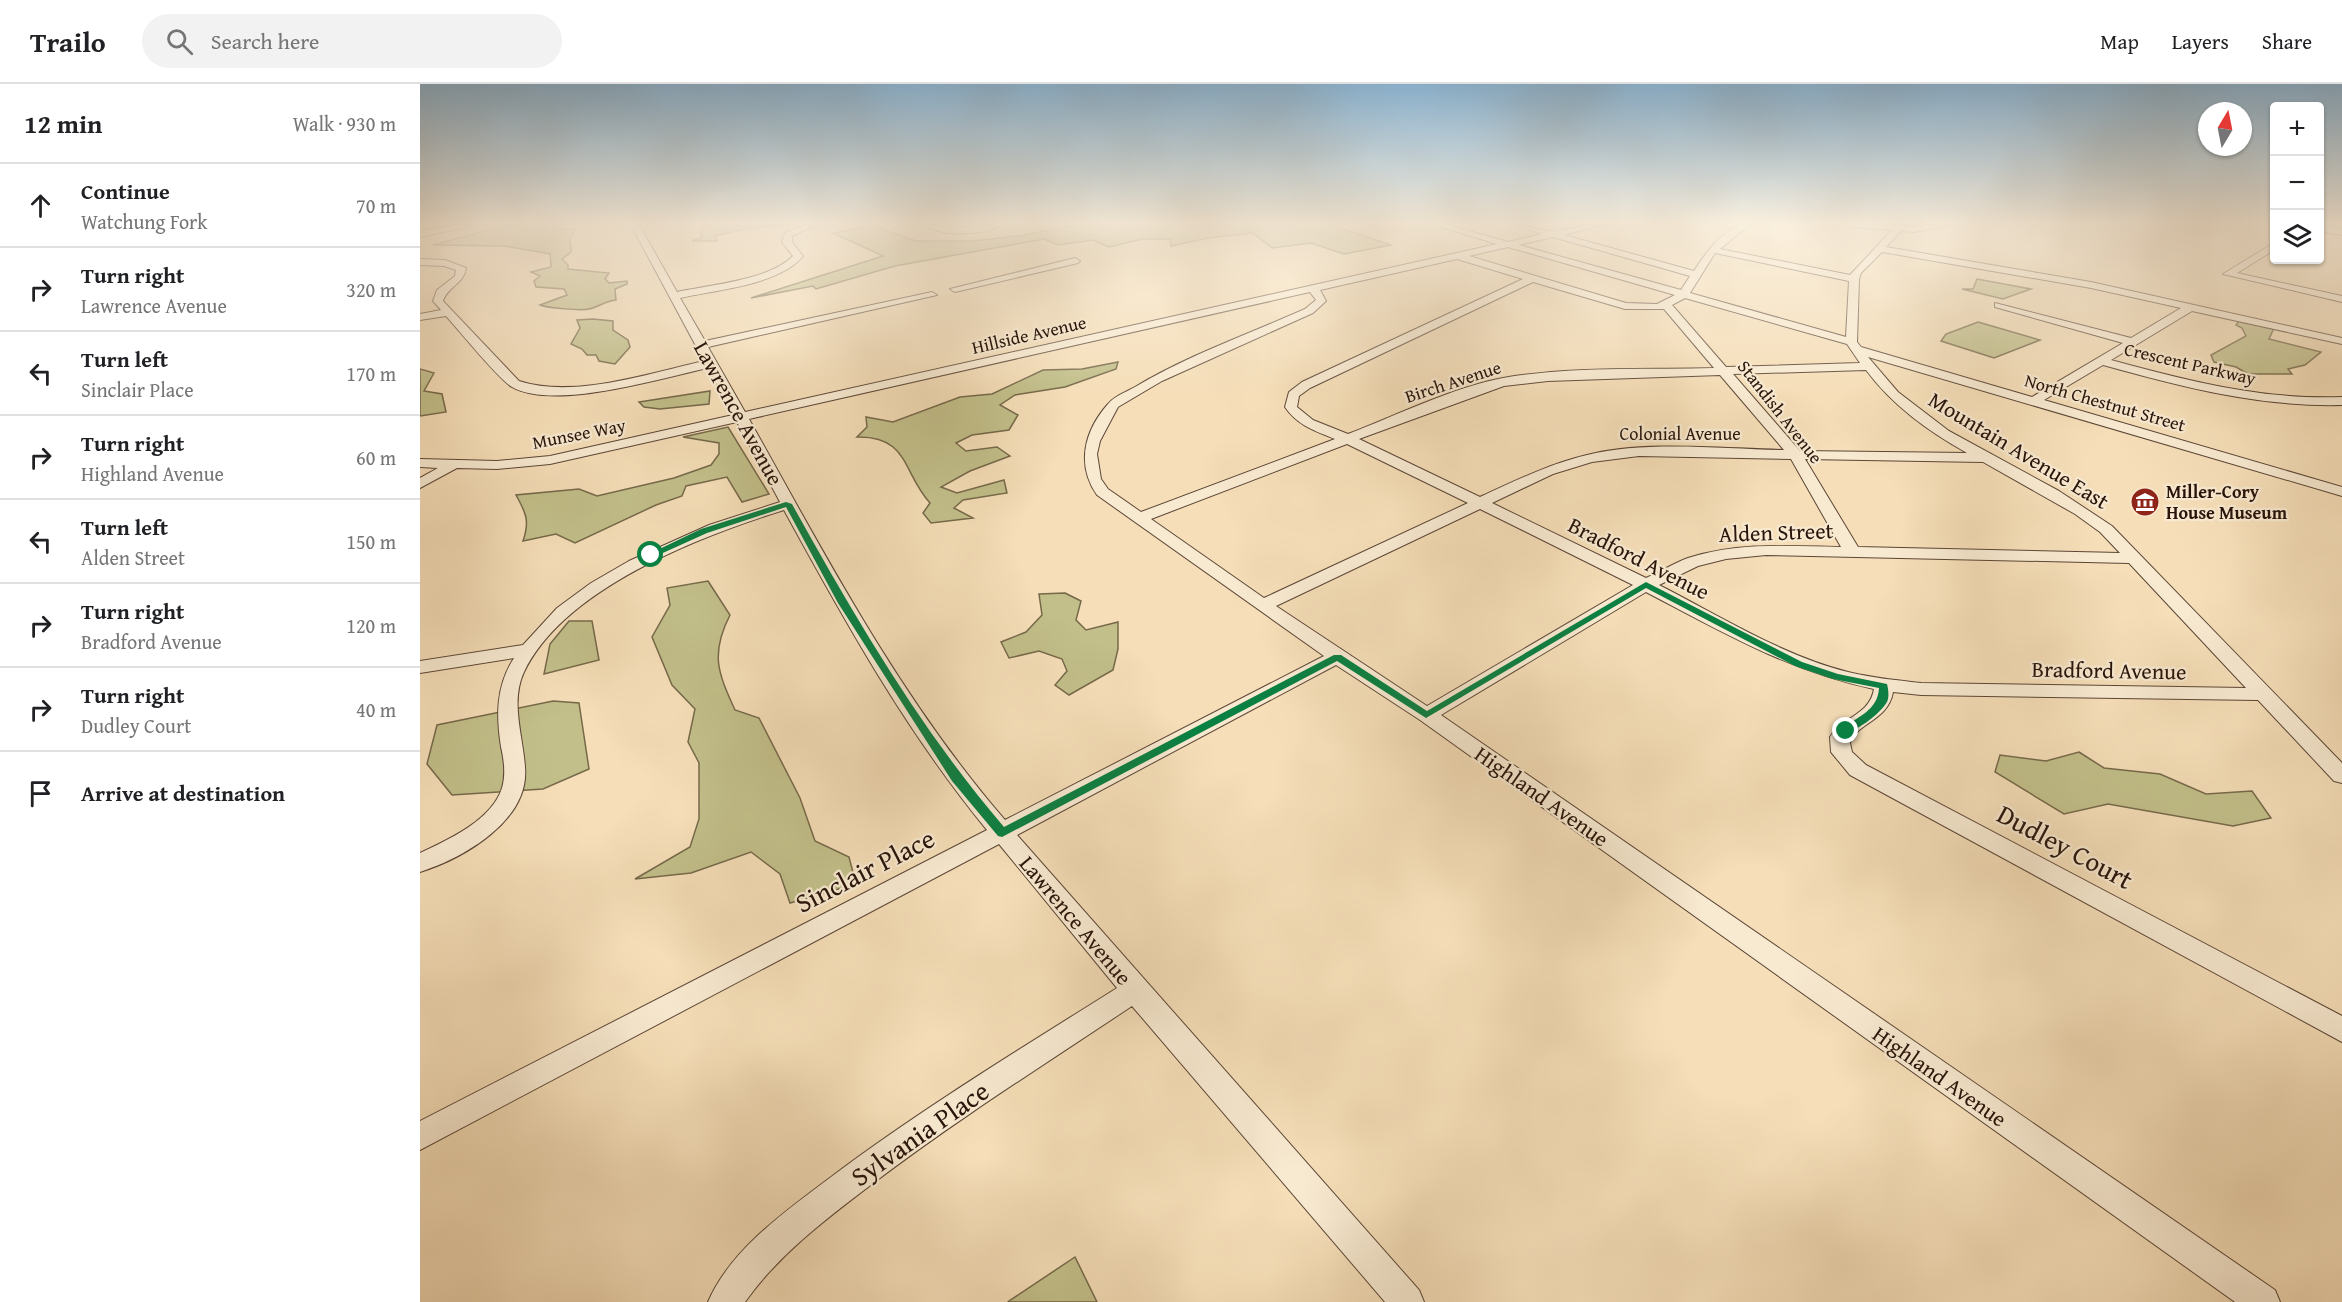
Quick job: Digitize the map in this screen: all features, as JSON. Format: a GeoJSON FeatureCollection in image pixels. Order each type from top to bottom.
{"type":"FeatureCollection","features":[{"type":"Feature","properties":{"kind":"street"},"geometry":{"type":"LineString","coordinates":[[457,280],[439,297],[438,301],[515,384],[526,389],[558,391],[583,389],[932,295],[932,291],[937,289],[956,289],[995,280]]}},
{"type":"Feature","properties":{"kind":"street","name":"Lawrence Avenue"},"geometry":{"type":"LineString","coordinates":[[666,280],[843,603],[956,778],[1135,990],[1407,1302]]}},
{"type":"Feature","properties":{"kind":"street"},"geometry":{"type":"LineString","coordinates":[[675,296],[746,280]]}},
{"type":"Feature","properties":{"kind":"street","name":"Hillside Avenue"},"geometry":{"type":"LineString","coordinates":[[742,418],[1353,280]]}},
{"type":"Feature","properties":{"kind":"street","name":"Bradford Avenue"},"geometry":{"type":"LineString","coordinates":[[1528,280],[1306,385],[1293,395],[1291,407],[1300,418],[1346,438],[1646,585],[1799,664],[1837,677],[1884,686],[1921,689],[2264,694]]}},
{"type":"Feature","properties":{"kind":"street"},"geometry":{"type":"LineString","coordinates":[[1538,280],[1625,306],[1652,307],[1666,305],[1683,295],[1693,280]]}},
{"type":"Feature","properties":{"kind":"street","name":"North Chestnut Street"},"geometry":{"type":"LineString","coordinates":[[1629,280],[2342,492]]}},
{"type":"Feature","properties":{"kind":"street"},"geometry":{"type":"LineString","coordinates":[[1854,346],[1856,280]]}},
{"type":"Feature","properties":{"kind":"street"},"geometry":{"type":"LineString","coordinates":[[2064,280],[2342,341]]}},
{"type":"Feature","properties":{"kind":"street"},"geometry":{"type":"LineString","coordinates":[[2253,280],[2342,299]]}},
{"type":"Feature","properties":{"kind":"street","name":"Highland Avenue"},"geometry":{"type":"LineString","coordinates":[[1313,289],[1320,295],[1321,301],[1309,311],[1158,378],[1113,405],[1093,441],[1091,466],[1101,492],[1337,657],[1426,715],[2263,1302]]}},
{"type":"Feature","properties":{"kind":"street","name":"Standish Avenue"},"geometry":{"type":"LineString","coordinates":[[1666,305],[1795,454],[1852,551]]}},
{"type":"Feature","properties":{"kind":"street"},"geometry":{"type":"LineString","coordinates":[[1999,305],[2133,342]]}},
{"type":"Feature","properties":{"kind":"street"},"geometry":{"type":"LineString","coordinates":[[2034,401],[2103,362],[2191,307]]}},
{"type":"Feature","properties":{"kind":"street"},"geometry":{"type":"LineString","coordinates":[[420,317],[448,312]]}},
{"type":"Feature","properties":{"kind":"street","name":"Mountain Avenue East"},"geometry":{"type":"LineString","coordinates":[[1854,346],[1895,396],[1910,409],[1985,458],[2087,514],[2106,529],[2342,776]]}},
{"type":"Feature","properties":{"kind":"street","name":"Crescent Parkway"},"geometry":{"type":"LineString","coordinates":[[2103,362],[2198,387],[2248,397],[2307,402],[2342,401]]}},
{"type":"Feature","properties":{"kind":"street","name":"Birch Avenue"},"geometry":{"type":"LineString","coordinates":[[1137,519],[1346,438],[1503,382],[1548,377],[1870,366]]}},
{"type":"Feature","properties":{"kind":"street","name":"Munsee Way"},"geometry":{"type":"LineString","coordinates":[[420,463],[497,465],[550,460],[742,418]]}},
{"type":"Feature","properties":{"kind":"street","name":"Colonial Avenue"},"geometry":{"type":"LineString","coordinates":[[1263,604],[1561,466],[1606,455],[1657,452],[1985,458]]}},
{"type":"Feature","properties":{"kind":"street"},"geometry":{"type":"LineString","coordinates":[[420,484],[453,465]]}},
{"type":"Feature","properties":{"kind":"street"},"geometry":{"type":"LineString","coordinates":[[420,863],[478,831],[509,797],[514,786],[514,771],[507,711],[514,672],[529,650],[580,600],[626,569],[704,531],[788,504]]}},
{"type":"Feature","properties":{"kind":"street","name":"Alden Street"},"geometry":{"type":"LineString","coordinates":[[1426,715],[1646,585],[1692,562],[1726,554],[1766,550],[2133,558]]}},
{"type":"Feature","properties":{"kind":"street"},"geometry":{"type":"LineString","coordinates":[[420,667],[529,650]]}},
{"type":"Feature","properties":{"kind":"street","name":"Sinclair Place"},"geometry":{"type":"LineString","coordinates":[[420,1136],[1337,657]]}},
{"type":"Feature","properties":{"kind":"street","name":"Dudley Court"},"geometry":{"type":"LineString","coordinates":[[1884,686],[1883,700],[1878,708],[1840,737],[1838,745],[1841,754],[1858,770],[2342,1030]]}},
{"type":"Feature","properties":{"kind":"street","name":"Sylvania Place"},"geometry":{"type":"LineString","coordinates":[[725,1302],[740,1280],[778,1237],[870,1166],[898,1145],[1135,990]]}},
{"type":"Feature","properties":{"kind":"shaded area"},"geometry":{"type":"Polygon","coordinates":[[[606,280],[609,283],[627,281],[627,284],[615,289],[616,300],[585,310],[540,305],[567,295],[564,289],[536,287],[534,281],[606,280]]]}},
{"type":"Feature","properties":{"kind":"shaded area"},"geometry":{"type":"Polygon","coordinates":[[[808,280],[847,280],[816,289],[813,286],[751,298],[808,280]]]}},
{"type":"Feature","properties":{"kind":"shaded area"},"geometry":{"type":"Polygon","coordinates":[[[1977,280],[1982,280],[2031,289],[2003,299],[1962,289],[1973,289],[1977,280]]]}},
{"type":"Feature","properties":{"kind":"shaded area"},"geometry":{"type":"Polygon","coordinates":[[[577,320],[613,321],[613,330],[628,340],[630,347],[615,364],[599,361],[596,355],[587,355],[582,349],[571,344],[580,328],[577,320]]]}},
{"type":"Feature","properties":{"kind":"shaded area"},"geometry":{"type":"Polygon","coordinates":[[[2239,321],[2274,328],[2269,339],[2321,352],[2305,365],[2288,369],[2292,374],[2248,374],[2236,367],[2214,362],[2211,355],[2246,336],[2242,328],[2236,325],[2239,321]]]}},
{"type":"Feature","properties":{"kind":"shaded area"},"geometry":{"type":"Polygon","coordinates":[[[1978,322],[2040,340],[1994,358],[1941,341],[1946,334],[1978,322]]]}},
{"type":"Feature","properties":{"kind":"shaded area"},"geometry":{"type":"Polygon","coordinates":[[[1118,362],[1116,369],[1065,387],[1015,395],[1000,405],[1018,415],[1009,430],[972,435],[956,443],[966,451],[997,447],[1010,456],[970,471],[941,487],[957,493],[1004,480],[1007,493],[963,500],[954,508],[973,518],[931,523],[923,513],[930,503],[896,449],[874,438],[857,437],[867,427],[866,417],[893,422],[960,397],[992,394],[1043,370],[1082,369],[1118,362]]]}},
{"type":"Feature","properties":{"kind":"shaded area"},"geometry":{"type":"Polygon","coordinates":[[[420,369],[434,373],[424,391],[442,394],[446,412],[420,416],[420,369]]]}},
{"type":"Feature","properties":{"kind":"shaded area"},"geometry":{"type":"Polygon","coordinates":[[[710,391],[709,404],[660,409],[644,407],[639,402],[710,391]]]}},
{"type":"Feature","properties":{"kind":"shaded area"},"geometry":{"type":"Polygon","coordinates":[[[728,427],[769,494],[742,502],[727,477],[686,486],[682,496],[656,505],[575,543],[556,534],[523,541],[526,517],[516,495],[579,489],[597,496],[674,478],[711,465],[719,454],[719,443],[683,437],[728,427]]]}},
{"type":"Feature","properties":{"kind":"shaded area"},"geometry":{"type":"Polygon","coordinates":[[[708,581],[730,615],[718,652],[724,685],[735,710],[759,718],[800,798],[815,841],[849,857],[856,884],[790,903],[780,874],[751,852],[691,873],[635,879],[690,847],[699,819],[699,763],[688,742],[695,709],[672,685],[652,637],[670,605],[667,588],[708,581]]]}},
{"type":"Feature","properties":{"kind":"shaded area"},"geometry":{"type":"Polygon","coordinates":[[[1065,593],[1081,601],[1076,620],[1086,630],[1118,622],[1118,649],[1113,670],[1069,695],[1055,685],[1067,671],[1062,659],[1039,651],[1009,658],[1001,642],[1026,632],[1042,615],[1039,594],[1065,593]]]}},
{"type":"Feature","properties":{"kind":"shaded area"},"geometry":{"type":"Polygon","coordinates":[[[569,621],[592,621],[599,660],[544,674],[550,644],[569,621]]]}},
{"type":"Feature","properties":{"kind":"shaded area"},"geometry":{"type":"Polygon","coordinates":[[[553,701],[579,703],[589,769],[543,789],[452,795],[427,764],[437,725],[553,701]]]}},
{"type":"Feature","properties":{"kind":"shaded area"},"geometry":{"type":"Polygon","coordinates":[[[2079,752],[2104,768],[2160,774],[2206,794],[2252,791],[2271,818],[2233,826],[2108,804],[2064,814],[1995,772],[2000,755],[2046,761],[2079,752]]]}},
{"type":"Feature","properties":{"kind":"shaded area"},"geometry":{"type":"Polygon","coordinates":[[[1075,1257],[1097,1302],[1008,1302],[1009,1301],[1075,1257]]]}},
{"type":"Feature","properties":{"kind":"place","name":"Miller-Cory House Museum"},"geometry":{"type":"Point","coordinates":[2145,502]}},
{"type":"Feature","properties":{"kind":"route"},"geometry":{"type":"LineString","coordinates":[[651,555],[704,531],[788,504],[843,603],[956,778],[1002,833],[1337,657],[1426,715],[1646,585],[1781,657],[1837,677],[1884,686],[1883,700],[1878,708],[1846,731]]}}]}
